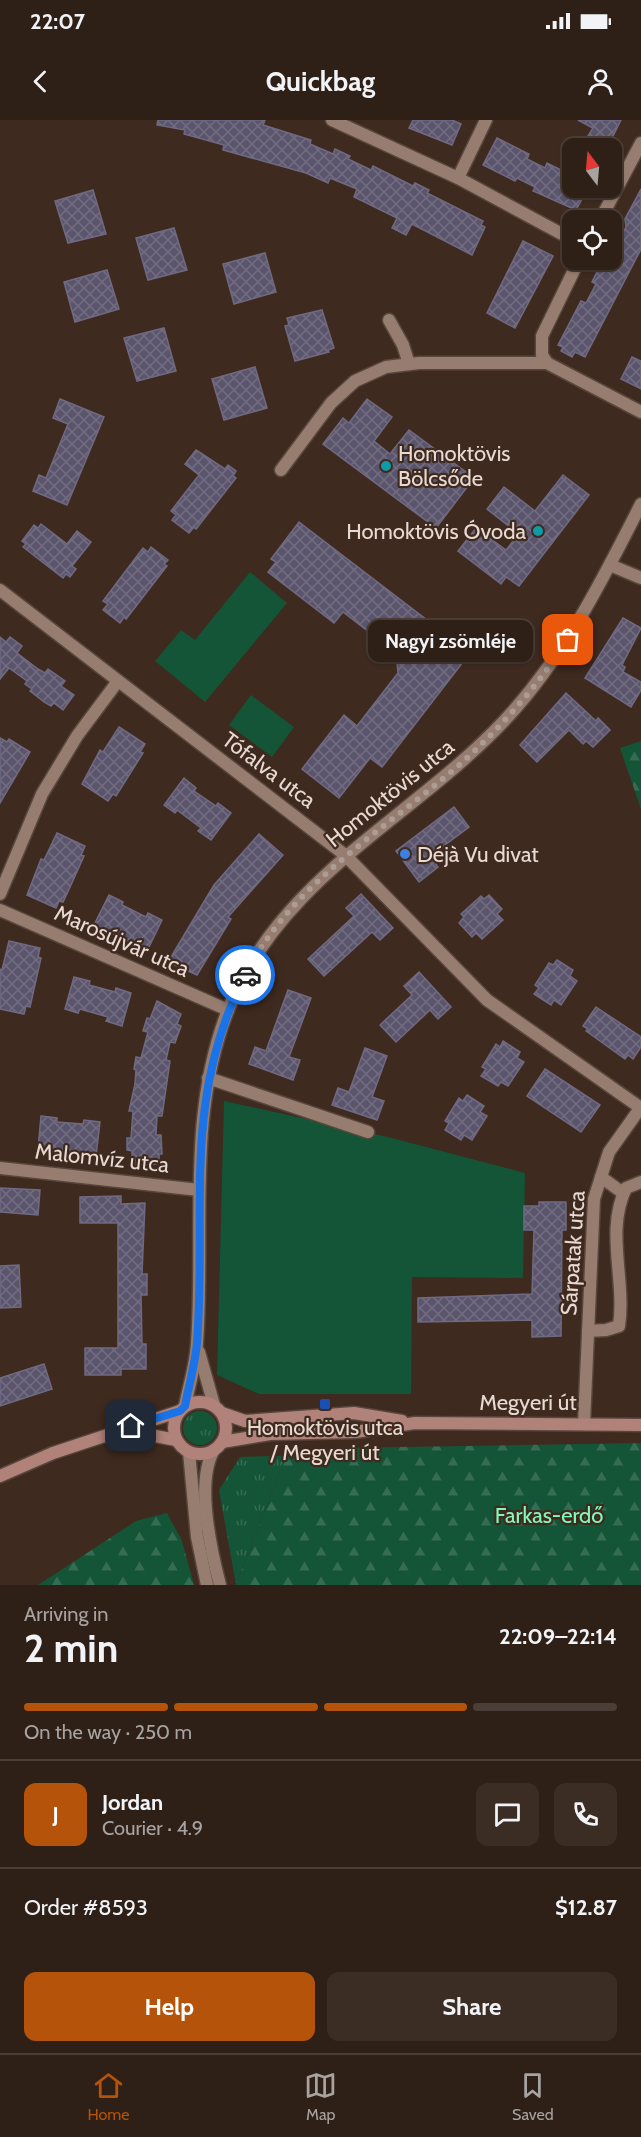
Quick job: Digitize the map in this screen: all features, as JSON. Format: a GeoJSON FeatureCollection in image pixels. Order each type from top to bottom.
{"type":"FeatureCollection","features":[{"type":"Feature","properties":{"kind":"main road","name":"Megyeri út"},"geometry":{"type":"LineString","coordinates":[[0,1476],[53,1453],[199,1401],[245,1421],[354,1413],[415,1423]]}},
{"type":"Feature","properties":{"kind":"main road"},"geometry":{"type":"LineString","coordinates":[[183,1408],[174,1425],[176,1440],[189,1452]]}},
{"type":"Feature","properties":{"kind":"main road"},"geometry":{"type":"LineString","coordinates":[[218,1409],[226,1428],[218,1446]]}},
{"type":"Feature","properties":{"kind":"main road","name":"Megyeri út"},"geometry":{"type":"LineString","coordinates":[[189,1452],[202,1454],[218,1446],[270,1434],[355,1432],[415,1423],[641,1425]]}},
{"type":"Feature","properties":{"kind":"main road","name":"Megyeri út"},"geometry":{"type":"LineString","coordinates":[[98,1438],[150,1435],[176,1440]]}},
{"type":"Feature","properties":{"kind":"street"},"geometry":{"type":"LineString","coordinates":[[458,178],[486,120]]}},
{"type":"Feature","properties":{"kind":"street"},"geometry":{"type":"LineString","coordinates":[[336,121],[458,178],[562,234]]}},
{"type":"Feature","properties":{"kind":"street"},"geometry":{"type":"LineString","coordinates":[[605,210],[641,143]]}},
{"type":"Feature","properties":{"kind":"street"},"geometry":{"type":"LineString","coordinates":[[547,363],[542,355],[542,336],[574,270]]}},
{"type":"Feature","properties":{"kind":"street"},"geometry":{"type":"LineString","coordinates":[[389,320],[403,345],[409,364]]}},
{"type":"Feature","properties":{"kind":"street"},"geometry":{"type":"LineString","coordinates":[[281,471],[331,403],[355,381],[386,367],[409,364],[547,363],[641,411]]}},
{"type":"Feature","properties":{"kind":"street","name":"Homoktövis utca"},"geometry":{"type":"LineString","coordinates":[[183,1408],[197,1344],[201,1125],[208,1078],[228,1010],[252,963],[280,920],[315,882],[345,855],[466,758],[505,720],[558,655],[610,565],[641,504]]}},
{"type":"Feature","properties":{"kind":"street"},"geometry":{"type":"LineString","coordinates":[[610,565],[641,578]]}},
{"type":"Feature","properties":{"kind":"street","name":"Tófalva utca"},"geometry":{"type":"LineString","coordinates":[[0,590],[345,855],[487,1000],[641,1107]]}},
{"type":"Feature","properties":{"kind":"street"},"geometry":{"type":"LineString","coordinates":[[0,894],[42,794],[77,736],[118,681]]}},
{"type":"Feature","properties":{"kind":"street","name":"Marosújvár utca"},"geometry":{"type":"LineString","coordinates":[[0,910],[228,1010]]}},
{"type":"Feature","properties":{"kind":"street"},"geometry":{"type":"LineString","coordinates":[[208,1078],[368,1132]]}},
{"type":"Feature","properties":{"kind":"street","name":"Sárpatak utca"},"geometry":{"type":"LineString","coordinates":[[584,1424],[594,1199],[609,1152],[641,1107]]}},
{"type":"Feature","properties":{"kind":"street","name":"Malomvíz utca"},"geometry":{"type":"LineString","coordinates":[[0,1168],[199,1190]]}},
{"type":"Feature","properties":{"kind":"street","name":"Sárpatak utca"},"geometry":{"type":"LineString","coordinates":[[601,1177],[623,1193]]}},
{"type":"Feature","properties":{"kind":"street","name":"Sárpatak utca"},"geometry":{"type":"LineString","coordinates":[[588,1331],[606,1330],[619,1326],[616,1226],[623,1193],[626,1188],[641,1182]]}},
{"type":"Feature","properties":{"kind":"street","name":"Homoktövis utca"},"geometry":{"type":"LineString","coordinates":[[197,1344],[205,1381],[218,1409]]}},
{"type":"Feature","properties":{"kind":"street"},"geometry":{"type":"LineString","coordinates":[[218,1446],[208,1460],[206,1473],[210,1533],[220,1585]]}},
{"type":"Feature","properties":{"kind":"street"},"geometry":{"type":"LineString","coordinates":[[189,1452],[197,1537],[207,1585]]}},
{"type":"Feature","properties":{"kind":"green space"},"geometry":{"type":"Polygon","coordinates":[[[250,572],[287,603],[205,702],[155,661],[181,630],[195,640],[250,572]]]}},
{"type":"Feature","properties":{"kind":"green space"},"geometry":{"type":"Polygon","coordinates":[[[251,695],[294,727],[272,757],[229,725],[251,695]]]}},
{"type":"Feature","properties":{"kind":"green space"},"geometry":{"type":"Polygon","coordinates":[[[641,741],[641,809],[620,748],[641,741]]]}},
{"type":"Feature","properties":{"kind":"green space"},"geometry":{"type":"Polygon","coordinates":[[[224,1101],[388,1137],[525,1173],[523,1278],[412,1277],[411,1394],[259,1394],[217,1375],[224,1101]]]}},
{"type":"Feature","properties":{"kind":"green space"},"geometry":{"type":"Polygon","coordinates":[[[200,1411],[212,1416],[217,1428],[212,1440],[200,1445],[188,1440],[183,1428],[188,1416],[200,1411]]]}},
{"type":"Feature","properties":{"kind":"green space","name":"Farkas-erdő"},"geometry":{"type":"Polygon","coordinates":[[[641,1443],[641,1585],[236,1585],[284,1461],[337,1448],[641,1443]]]}},
{"type":"Feature","properties":{"kind":"green space"},"geometry":{"type":"Polygon","coordinates":[[[307,1455],[284,1461],[236,1585],[219,1490],[240,1457],[307,1455]]]}},
{"type":"Feature","properties":{"kind":"green space"},"geometry":{"type":"Polygon","coordinates":[[[167,1513],[182,1541],[194,1585],[38,1585],[136,1521],[167,1513]]]}},
{"type":"Feature","properties":{"kind":"building"},"geometry":{"type":"Polygon","coordinates":[[[158,120],[265,120],[263,125],[311,140],[310,144],[333,154],[335,149],[350,156],[348,159],[371,170],[373,166],[413,186],[415,183],[429,190],[427,193],[483,221],[481,225],[485,227],[472,255],[412,224],[406,235],[392,228],[397,218],[354,197],[357,189],[330,178],[328,183],[306,173],[223,150],[224,145],[184,134],[185,130],[157,125],[158,120]]]}},
{"type":"Feature","properties":{"kind":"building"},"geometry":{"type":"Polygon","coordinates":[[[413,120],[452,120],[461,124],[452,145],[409,128],[413,120]]]}},
{"type":"Feature","properties":{"kind":"building"},"geometry":{"type":"Polygon","coordinates":[[[578,120],[621,120],[612,138],[588,136],[593,128],[578,120]]]}},
{"type":"Feature","properties":{"kind":"building"},"geometry":{"type":"Polygon","coordinates":[[[497,138],[529,154],[527,159],[545,168],[547,163],[562,170],[562,198],[583,198],[576,210],[533,191],[535,187],[517,178],[515,181],[483,165],[497,138]]]}},
{"type":"Feature","properties":{"kind":"building"},"geometry":{"type":"Polygon","coordinates":[[[641,189],[641,249],[585,357],[575,352],[572,357],[561,351],[563,347],[558,345],[581,301],[586,303],[596,284],[592,282],[598,270],[622,270],[622,234],[626,227],[625,219],[641,189]]]}},
{"type":"Feature","properties":{"kind":"building"},"geometry":{"type":"Polygon","coordinates":[[[93,190],[106,234],[68,243],[55,201],[93,190]]]}},
{"type":"Feature","properties":{"kind":"building"},"geometry":{"type":"Polygon","coordinates":[[[174,228],[187,270],[148,280],[136,238],[174,228]]]}},
{"type":"Feature","properties":{"kind":"building"},"geometry":{"type":"Polygon","coordinates":[[[523,241],[553,256],[515,328],[487,313],[523,241]]]}},
{"type":"Feature","properties":{"kind":"building"},"geometry":{"type":"Polygon","coordinates":[[[265,253],[276,292],[234,304],[223,264],[265,253]]]}},
{"type":"Feature","properties":{"kind":"building"},"geometry":{"type":"Polygon","coordinates":[[[107,270],[119,309],[75,322],[64,282],[107,270]]]}},
{"type":"Feature","properties":{"kind":"building"},"geometry":{"type":"Polygon","coordinates":[[[322,310],[334,348],[328,350],[329,352],[295,361],[285,326],[289,325],[287,318],[322,310]]]}},
{"type":"Feature","properties":{"kind":"building"},"geometry":{"type":"Polygon","coordinates":[[[164,328],[176,371],[137,381],[124,338],[164,328]]]}},
{"type":"Feature","properties":{"kind":"building"},"geometry":{"type":"Polygon","coordinates":[[[632,357],[641,361],[641,389],[621,379],[632,357]]]}},
{"type":"Feature","properties":{"kind":"building"},"geometry":{"type":"Polygon","coordinates":[[[255,367],[267,408],[224,420],[212,379],[255,367]]]}},
{"type":"Feature","properties":{"kind":"building"},"geometry":{"type":"Polygon","coordinates":[[[60,399],[104,417],[67,505],[33,491],[39,475],[46,478],[68,424],[53,418],[60,399]]]}},
{"type":"Feature","properties":{"kind":"building","name":"Homoktövis Bölcsőde"},"geometry":{"type":"Polygon","coordinates":[[[367,399],[392,417],[374,441],[390,454],[409,430],[474,478],[436,528],[323,444],[343,418],[349,423],[367,399]]]}},
{"type":"Feature","properties":{"kind":"building"},"geometry":{"type":"Polygon","coordinates":[[[196,450],[225,469],[228,465],[236,471],[233,476],[236,478],[196,529],[194,527],[189,533],[172,520],[176,515],[171,511],[199,475],[185,464],[196,450]]]}},
{"type":"Feature","properties":{"kind":"building","name":"Homoktövis Óvoda"},"geometry":{"type":"Polygon","coordinates":[[[563,475],[589,495],[519,586],[506,577],[501,584],[458,551],[476,528],[506,550],[519,534],[487,509],[504,487],[535,511],[563,475]]]}},
{"type":"Feature","properties":{"kind":"building"},"geometry":{"type":"Polygon","coordinates":[[[299,522],[470,653],[382,767],[370,758],[339,798],[302,769],[344,715],[357,726],[398,673],[396,653],[343,612],[334,623],[268,572],[276,562],[271,559],[299,522]]]}},
{"type":"Feature","properties":{"kind":"building"},"geometry":{"type":"Polygon","coordinates":[[[41,524],[67,544],[77,531],[91,542],[72,566],[76,569],[70,577],[66,574],[63,578],[23,547],[26,544],[22,541],[34,525],[38,528],[41,524]]]}},
{"type":"Feature","properties":{"kind":"building"},"geometry":{"type":"Polygon","coordinates":[[[151,547],[168,560],[164,564],[167,566],[126,619],[124,617],[120,623],[103,610],[108,604],[103,601],[143,548],[148,552],[151,547]]]}},
{"type":"Feature","properties":{"kind":"building"},"geometry":{"type":"Polygon","coordinates":[[[623,618],[641,628],[622,665],[625,667],[623,672],[641,682],[641,690],[631,707],[585,678],[623,618]]]}},
{"type":"Feature","properties":{"kind":"building"},"geometry":{"type":"Polygon","coordinates":[[[0,637],[6,642],[10,637],[22,646],[17,653],[38,669],[45,673],[48,669],[65,681],[61,686],[74,695],[63,710],[54,703],[51,706],[44,702],[30,691],[32,689],[25,684],[27,681],[9,668],[0,679],[0,637]]]}},
{"type":"Feature","properties":{"kind":"building"},"geometry":{"type":"Polygon","coordinates":[[[566,693],[596,721],[598,718],[610,730],[593,747],[586,741],[583,744],[569,730],[537,762],[520,745],[566,693]]]}},
{"type":"Feature","properties":{"kind":"building"},"geometry":{"type":"Polygon","coordinates":[[[119,727],[145,744],[140,752],[143,753],[116,796],[113,794],[108,801],[82,784],[100,750],[103,752],[119,727]]]}},
{"type":"Feature","properties":{"kind":"building"},"geometry":{"type":"Polygon","coordinates":[[[0,738],[7,742],[9,739],[30,752],[0,803],[0,738]]]}},
{"type":"Feature","properties":{"kind":"building"},"geometry":{"type":"Polygon","coordinates":[[[184,778],[196,788],[194,791],[216,806],[218,803],[231,813],[211,840],[198,831],[201,828],[177,810],[175,813],[164,805],[184,778]]]}},
{"type":"Feature","properties":{"kind":"building"},"geometry":{"type":"Polygon","coordinates":[[[454,807],[469,827],[433,854],[431,857],[438,867],[419,882],[396,851],[454,807]]]}},
{"type":"Feature","properties":{"kind":"building"},"geometry":{"type":"Polygon","coordinates":[[[57,833],[85,846],[81,855],[84,856],[71,885],[63,902],[59,901],[56,908],[27,895],[41,859],[44,860],[57,833]]]}},
{"type":"Feature","properties":{"kind":"building"},"geometry":{"type":"Polygon","coordinates":[[[259,834],[283,855],[228,917],[231,919],[197,975],[168,962],[214,885],[259,834]]]}},
{"type":"Feature","properties":{"kind":"building"},"geometry":{"type":"Polygon","coordinates":[[[361,894],[393,928],[380,940],[372,932],[324,976],[308,959],[354,916],[346,908],[361,894]]]}},
{"type":"Feature","properties":{"kind":"building"},"geometry":{"type":"Polygon","coordinates":[[[109,895],[123,902],[122,905],[146,917],[148,913],[162,920],[147,951],[94,925],[109,895]]]}},
{"type":"Feature","properties":{"kind":"building"},"geometry":{"type":"Polygon","coordinates":[[[489,895],[502,909],[497,914],[503,920],[482,939],[476,933],[472,937],[459,923],[464,917],[461,914],[481,896],[484,899],[489,895]]]}},
{"type":"Feature","properties":{"kind":"building"},"geometry":{"type":"Polygon","coordinates":[[[9,941],[40,948],[38,957],[41,958],[30,1007],[26,1006],[24,1014],[0,1009],[0,969],[2,970],[9,941]]]}},
{"type":"Feature","properties":{"kind":"building"},"geometry":{"type":"Polygon","coordinates":[[[557,960],[573,970],[570,976],[577,981],[561,1005],[554,1000],[551,1005],[534,994],[539,988],[535,985],[549,963],[553,965],[557,960]]]}},
{"type":"Feature","properties":{"kind":"building"},"geometry":{"type":"Polygon","coordinates":[[[419,972],[451,1007],[438,1019],[430,1010],[396,1042],[380,1025],[412,995],[404,986],[419,972]]]}},
{"type":"Feature","properties":{"kind":"building"},"geometry":{"type":"Polygon","coordinates":[[[74,977],[90,981],[89,985],[115,992],[116,988],[131,993],[122,1026],[106,1021],[108,1017],[80,1009],[78,1013],[65,1009],[74,977]]]}},
{"type":"Feature","properties":{"kind":"building"},"geometry":{"type":"Polygon","coordinates":[[[288,990],[311,998],[289,1057],[300,1060],[293,1080],[249,1064],[255,1047],[266,1051],[288,990]]]}},
{"type":"Feature","properties":{"kind":"building"},"geometry":{"type":"Polygon","coordinates":[[[157,1001],[181,1014],[177,1024],[181,1026],[175,1043],[170,1042],[166,1060],[170,1061],[162,1116],[157,1116],[156,1135],[161,1135],[162,1154],[159,1154],[159,1164],[132,1165],[132,1151],[127,1150],[127,1138],[131,1138],[133,1111],[129,1111],[135,1084],[136,1070],[134,1069],[136,1057],[141,1058],[148,1032],[143,1031],[147,1018],[150,1019],[157,1001]]]}},
{"type":"Feature","properties":{"kind":"building"},"geometry":{"type":"Polygon","coordinates":[[[596,1007],[641,1037],[641,1047],[633,1059],[628,1055],[625,1059],[586,1031],[588,1029],[583,1026],[596,1007]]]}},
{"type":"Feature","properties":{"kind":"building"},"geometry":{"type":"Polygon","coordinates":[[[503,1041],[520,1052],[517,1058],[524,1062],[508,1086],[501,1082],[498,1086],[481,1076],[486,1069],[482,1067],[496,1044],[500,1047],[503,1041]]]}},
{"type":"Feature","properties":{"kind":"building"},"geometry":{"type":"Polygon","coordinates":[[[365,1048],[387,1056],[372,1097],[384,1101],[377,1120],[332,1105],[338,1088],[349,1092],[365,1048]]]}},
{"type":"Feature","properties":{"kind":"building"},"geometry":{"type":"Polygon","coordinates":[[[545,1069],[600,1105],[581,1132],[527,1096],[545,1069]]]}},
{"type":"Feature","properties":{"kind":"building"},"geometry":{"type":"Polygon","coordinates":[[[467,1095],[484,1106],[480,1112],[487,1116],[472,1140],[464,1135],[461,1140],[445,1130],[449,1123],[445,1121],[459,1098],[463,1101],[467,1095]]]}},
{"type":"Feature","properties":{"kind":"building"},"geometry":{"type":"Polygon","coordinates":[[[41,1116],[57,1118],[57,1122],[83,1124],[84,1120],[100,1122],[96,1156],[38,1149],[41,1116]]]}},
{"type":"Feature","properties":{"kind":"building"},"geometry":{"type":"Polygon","coordinates":[[[0,1188],[40,1190],[38,1215],[0,1212],[0,1188]]]}},
{"type":"Feature","properties":{"kind":"building"},"geometry":{"type":"Polygon","coordinates":[[[121,1196],[121,1204],[145,1203],[142,1274],[147,1274],[147,1295],[141,1295],[142,1344],[146,1344],[146,1369],[121,1369],[121,1375],[85,1375],[85,1348],[118,1348],[118,1223],[80,1223],[80,1197],[121,1196]]]}},
{"type":"Feature","properties":{"kind":"building"},"geometry":{"type":"Polygon","coordinates":[[[539,1202],[566,1202],[566,1230],[562,1230],[561,1336],[532,1337],[532,1320],[418,1322],[418,1298],[532,1294],[534,1230],[524,1230],[524,1206],[539,1206],[539,1202]]]}},
{"type":"Feature","properties":{"kind":"building"},"geometry":{"type":"Polygon","coordinates":[[[19,1265],[21,1307],[0,1308],[0,1266],[19,1265]]]}},
{"type":"Feature","properties":{"kind":"building"},"geometry":{"type":"Polygon","coordinates":[[[44,1364],[52,1389],[0,1406],[0,1378],[44,1364]]]}},
{"type":"Feature","properties":{"kind":"way so far"},"geometry":{"type":"LineString","coordinates":[[245,975],[280,920],[315,882],[345,855],[466,758],[529,693],[568,640]]}},
{"type":"Feature","properties":{"kind":"place","name":"Homoktövis Bölcsőde"},"geometry":{"type":"Point","coordinates":[386,466]}},
{"type":"Feature","properties":{"kind":"place","name":"Homoktövis Óvoda"},"geometry":{"type":"Point","coordinates":[538,531]}},
{"type":"Feature","properties":{"kind":"place","name":"Nagyi zsömléje"},"geometry":{"type":"Point","coordinates":[568,640]}},
{"type":"Feature","properties":{"kind":"place","name":"Déjà Vu divat"},"geometry":{"type":"Point","coordinates":[405,854]}},
{"type":"Feature","properties":{"kind":"place","name":"Homoktövis utca / Megyeri út"},"geometry":{"type":"Point","coordinates":[325,1404]}},
{"type":"Feature","properties":{"kind":"route"},"geometry":{"type":"LineString","coordinates":[[131,1426],[180,1411],[185,1406],[197,1344],[200,1157],[204,1098],[228,1010],[245,975]]}}]}
